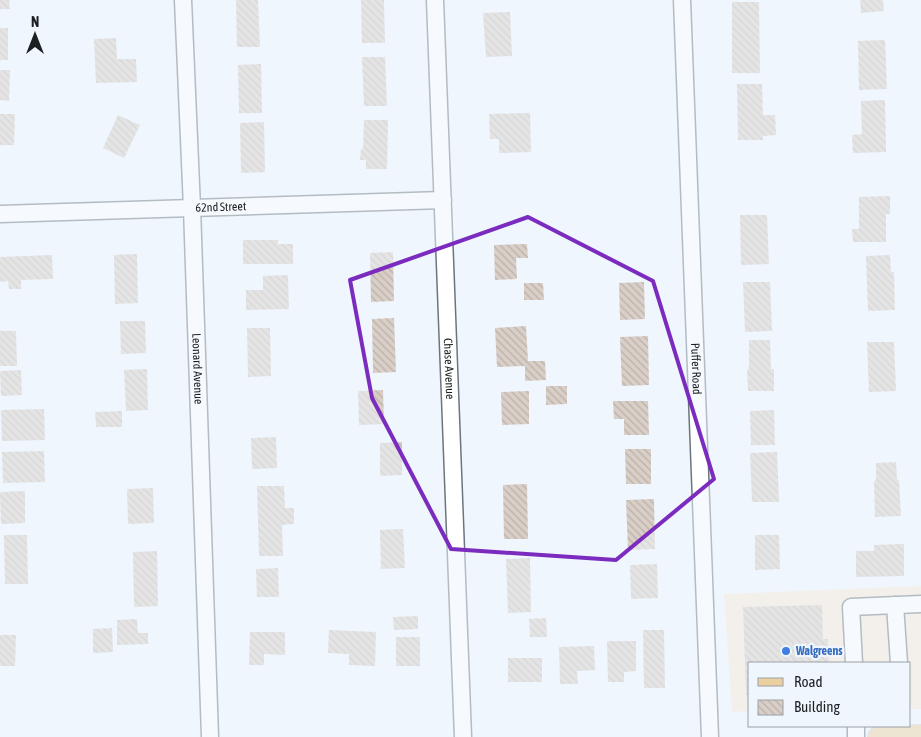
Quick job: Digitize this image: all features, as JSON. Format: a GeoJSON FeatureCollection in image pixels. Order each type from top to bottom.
{"type":"FeatureCollection","features":[{"type":"Feature","properties":{"kind":"main road"},"geometry":{"type":"LineString","coordinates":[[878,737],[921,735]]}},
{"type":"Feature","properties":{"kind":"street","name":"Leonard Avenue"},"geometry":{"type":"LineString","coordinates":[[183,0],[210,737]]}},
{"type":"Feature","properties":{"kind":"street","name":"Chase Avenue"},"geometry":{"type":"LineString","coordinates":[[435,0],[463,737]]}},
{"type":"Feature","properties":{"kind":"street","name":"Puffer Road"},"geometry":{"type":"LineString","coordinates":[[682,0],[710,737]]}},
{"type":"Feature","properties":{"kind":"street","name":"62nd Street"},"geometry":{"type":"LineString","coordinates":[[0,214],[443,200]]}},
{"type":"Feature","properties":{"kind":"street"},"geometry":{"type":"LineString","coordinates":[[854,662],[851,607],[921,604]]}},
{"type":"Feature","properties":{"kind":"street"},"geometry":{"type":"LineString","coordinates":[[895,605],[899,662]]}},
{"type":"Feature","properties":{"kind":"highlighted area"},"geometry":{"type":"Polygon","coordinates":[[[528,217],[653,281],[714,479],[616,560],[451,549],[372,398],[350,280],[528,217]]]}},
{"type":"Feature","properties":{"kind":"shaded area"},"geometry":{"type":"Polygon","coordinates":[[[921,586],[921,709],[911,709],[911,662],[748,662],[748,711],[732,712],[724,594],[921,586]]]}},
{"type":"Feature","properties":{"kind":"building"},"geometry":{"type":"Polygon","coordinates":[[[0,0],[9,0],[10,9],[0,9],[0,0]]]}},
{"type":"Feature","properties":{"kind":"building"},"geometry":{"type":"Polygon","coordinates":[[[236,0],[258,0],[260,47],[237,47],[236,0]]]}},
{"type":"Feature","properties":{"kind":"building"},"geometry":{"type":"Polygon","coordinates":[[[361,0],[384,0],[385,43],[362,43],[361,0]]]}},
{"type":"Feature","properties":{"kind":"building"},"geometry":{"type":"Polygon","coordinates":[[[860,0],[883,0],[884,11],[861,13],[860,0]]]}},
{"type":"Feature","properties":{"kind":"building"},"geometry":{"type":"Polygon","coordinates":[[[732,2],[759,2],[760,73],[732,73],[732,2]]]}},
{"type":"Feature","properties":{"kind":"building"},"geometry":{"type":"Polygon","coordinates":[[[510,12],[512,56],[486,57],[483,13],[510,12]]]}},
{"type":"Feature","properties":{"kind":"building"},"geometry":{"type":"Polygon","coordinates":[[[0,28],[8,28],[8,60],[0,60],[0,28]]]}},
{"type":"Feature","properties":{"kind":"building"},"geometry":{"type":"Polygon","coordinates":[[[116,38],[117,59],[136,59],[137,82],[96,83],[94,39],[116,38]]]}},
{"type":"Feature","properties":{"kind":"building"},"geometry":{"type":"Polygon","coordinates":[[[885,40],[887,89],[859,90],[858,41],[885,40]]]}},
{"type":"Feature","properties":{"kind":"building"},"geometry":{"type":"Polygon","coordinates":[[[362,57],[385,57],[387,106],[364,106],[362,57]]]}},
{"type":"Feature","properties":{"kind":"building"},"geometry":{"type":"Polygon","coordinates":[[[261,64],[262,113],[239,113],[238,65],[261,64]]]}},
{"type":"Feature","properties":{"kind":"building"},"geometry":{"type":"Polygon","coordinates":[[[0,70],[10,70],[9,101],[0,100],[0,70]]]}},
{"type":"Feature","properties":{"kind":"building"},"geometry":{"type":"Polygon","coordinates":[[[737,84],[762,84],[763,115],[775,115],[776,135],[763,136],[763,140],[738,140],[737,84]]]}},
{"type":"Feature","properties":{"kind":"building"},"geometry":{"type":"Polygon","coordinates":[[[885,100],[886,152],[853,153],[852,135],[862,134],[861,101],[885,100]]]}},
{"type":"Feature","properties":{"kind":"building"},"geometry":{"type":"Polygon","coordinates":[[[530,113],[531,152],[499,153],[499,139],[490,139],[489,114],[530,113]]]}},
{"type":"Feature","properties":{"kind":"building"},"geometry":{"type":"Polygon","coordinates":[[[0,114],[15,114],[14,145],[0,145],[0,114]]]}},
{"type":"Feature","properties":{"kind":"building"},"geometry":{"type":"Polygon","coordinates":[[[118,115],[140,125],[124,158],[103,148],[118,115]]]}},
{"type":"Feature","properties":{"kind":"building"},"geometry":{"type":"Polygon","coordinates":[[[364,120],[388,120],[387,169],[366,169],[366,160],[360,160],[361,149],[363,149],[364,120]]]}},
{"type":"Feature","properties":{"kind":"building"},"geometry":{"type":"Polygon","coordinates":[[[264,122],[265,172],[241,173],[240,123],[264,122]]]}},
{"type":"Feature","properties":{"kind":"building"},"geometry":{"type":"Polygon","coordinates":[[[890,196],[890,214],[886,214],[886,242],[853,242],[852,229],[859,229],[859,197],[890,196]]]}},
{"type":"Feature","properties":{"kind":"building"},"geometry":{"type":"Polygon","coordinates":[[[740,215],[767,215],[769,264],[741,265],[740,215]]]}},
{"type":"Feature","properties":{"kind":"building"},"geometry":{"type":"Polygon","coordinates":[[[243,240],[278,240],[278,244],[293,244],[293,264],[243,264],[243,240]]]}},
{"type":"Feature","properties":{"kind":"building"},"geometry":{"type":"Polygon","coordinates":[[[527,244],[528,258],[516,258],[517,279],[495,280],[494,245],[527,244]]]}},
{"type":"Feature","properties":{"kind":"building"},"geometry":{"type":"Polygon","coordinates":[[[393,252],[394,301],[371,302],[370,253],[393,252]]]}},
{"type":"Feature","properties":{"kind":"building"},"geometry":{"type":"Polygon","coordinates":[[[137,254],[138,303],[115,304],[114,255],[137,254]]]}},
{"type":"Feature","properties":{"kind":"building"},"geometry":{"type":"Polygon","coordinates":[[[52,255],[53,279],[21,280],[21,289],[9,289],[8,281],[0,282],[0,257],[52,255]]]}},
{"type":"Feature","properties":{"kind":"building"},"geometry":{"type":"Polygon","coordinates":[[[890,255],[891,272],[894,272],[895,310],[868,311],[866,256],[890,255]]]}},
{"type":"Feature","properties":{"kind":"building"},"geometry":{"type":"Polygon","coordinates":[[[288,275],[289,309],[246,310],[246,290],[263,290],[263,276],[288,275]]]}},
{"type":"Feature","properties":{"kind":"building"},"geometry":{"type":"Polygon","coordinates":[[[644,282],[645,319],[620,320],[619,283],[644,282]]]}},
{"type":"Feature","properties":{"kind":"building"},"geometry":{"type":"Polygon","coordinates":[[[743,282],[770,282],[772,331],[745,332],[743,282]]]}},
{"type":"Feature","properties":{"kind":"building"},"geometry":{"type":"Polygon","coordinates":[[[524,283],[543,283],[544,300],[524,300],[524,283]]]}},
{"type":"Feature","properties":{"kind":"building"},"geometry":{"type":"Polygon","coordinates":[[[394,318],[396,372],[373,373],[372,319],[394,318]]]}},
{"type":"Feature","properties":{"kind":"building"},"geometry":{"type":"Polygon","coordinates":[[[120,321],[145,321],[146,353],[121,354],[120,321]]]}},
{"type":"Feature","properties":{"kind":"building"},"geometry":{"type":"Polygon","coordinates":[[[526,326],[528,361],[545,361],[546,380],[525,381],[525,366],[497,367],[495,328],[526,326]]]}},
{"type":"Feature","properties":{"kind":"building"},"geometry":{"type":"Polygon","coordinates":[[[247,328],[270,328],[271,376],[248,377],[247,328]]]}},
{"type":"Feature","properties":{"kind":"building"},"geometry":{"type":"Polygon","coordinates":[[[0,331],[16,331],[17,366],[0,366],[0,331]]]}},
{"type":"Feature","properties":{"kind":"building"},"geometry":{"type":"Polygon","coordinates":[[[648,336],[649,385],[622,386],[620,337],[648,336]]]}},
{"type":"Feature","properties":{"kind":"building"},"geometry":{"type":"Polygon","coordinates":[[[749,340],[770,340],[771,369],[774,369],[774,391],[748,391],[749,340]]]}},
{"type":"Feature","properties":{"kind":"building"},"geometry":{"type":"Polygon","coordinates":[[[867,342],[894,342],[896,391],[869,392],[867,342]]]}},
{"type":"Feature","properties":{"kind":"building"},"geometry":{"type":"Polygon","coordinates":[[[147,369],[148,410],[126,411],[124,370],[147,369]]]}},
{"type":"Feature","properties":{"kind":"building"},"geometry":{"type":"Polygon","coordinates":[[[21,370],[22,395],[1,396],[0,371],[21,370]]]}},
{"type":"Feature","properties":{"kind":"building"},"geometry":{"type":"Polygon","coordinates":[[[546,386],[567,386],[567,404],[546,405],[546,386]]]}},
{"type":"Feature","properties":{"kind":"building"},"geometry":{"type":"Polygon","coordinates":[[[383,390],[384,424],[359,425],[358,391],[383,390]]]}},
{"type":"Feature","properties":{"kind":"building"},"geometry":{"type":"Polygon","coordinates":[[[529,391],[529,424],[502,425],[501,392],[529,391]]]}},
{"type":"Feature","properties":{"kind":"building"},"geometry":{"type":"Polygon","coordinates":[[[613,401],[648,401],[649,435],[624,435],[624,419],[614,419],[613,401]]]}},
{"type":"Feature","properties":{"kind":"building"},"geometry":{"type":"Polygon","coordinates":[[[44,409],[45,440],[2,441],[1,410],[44,409]]]}},
{"type":"Feature","properties":{"kind":"building"},"geometry":{"type":"Polygon","coordinates":[[[774,410],[775,445],[751,445],[750,411],[774,410]]]}},
{"type":"Feature","properties":{"kind":"building"},"geometry":{"type":"Polygon","coordinates":[[[122,411],[122,427],[96,427],[95,412],[122,411]]]}},
{"type":"Feature","properties":{"kind":"building"},"geometry":{"type":"Polygon","coordinates":[[[276,437],[277,468],[252,469],[251,438],[276,437]]]}},
{"type":"Feature","properties":{"kind":"building"},"geometry":{"type":"Polygon","coordinates":[[[402,442],[402,475],[380,476],[380,443],[402,442]]]}},
{"type":"Feature","properties":{"kind":"building"},"geometry":{"type":"Polygon","coordinates":[[[625,449],[651,449],[651,484],[626,484],[625,449]]]}},
{"type":"Feature","properties":{"kind":"building"},"geometry":{"type":"Polygon","coordinates":[[[44,451],[45,482],[3,483],[2,452],[44,451]]]}},
{"type":"Feature","properties":{"kind":"building"},"geometry":{"type":"Polygon","coordinates":[[[777,452],[779,502],[752,502],[750,453],[777,452]]]}},
{"type":"Feature","properties":{"kind":"building"},"geometry":{"type":"Polygon","coordinates":[[[896,462],[901,516],[875,517],[874,481],[876,480],[876,463],[896,462]]]}},
{"type":"Feature","properties":{"kind":"building"},"geometry":{"type":"Polygon","coordinates":[[[527,484],[528,539],[504,539],[503,485],[527,484]]]}},
{"type":"Feature","properties":{"kind":"building"},"geometry":{"type":"Polygon","coordinates":[[[257,486],[284,486],[285,508],[294,508],[294,524],[282,525],[283,556],[259,556],[257,486]]]}},
{"type":"Feature","properties":{"kind":"building"},"geometry":{"type":"Polygon","coordinates":[[[153,488],[154,523],[128,524],[127,489],[153,488]]]}},
{"type":"Feature","properties":{"kind":"building"},"geometry":{"type":"Polygon","coordinates":[[[25,491],[25,523],[1,524],[0,492],[25,491]]]}},
{"type":"Feature","properties":{"kind":"building"},"geometry":{"type":"Polygon","coordinates":[[[654,499],[655,549],[628,550],[626,500],[654,499]]]}},
{"type":"Feature","properties":{"kind":"building"},"geometry":{"type":"Polygon","coordinates":[[[403,529],[405,568],[381,569],[380,530],[403,529]]]}},
{"type":"Feature","properties":{"kind":"building"},"geometry":{"type":"Polygon","coordinates":[[[4,535],[27,535],[28,584],[5,584],[4,535]]]}},
{"type":"Feature","properties":{"kind":"building"},"geometry":{"type":"Polygon","coordinates":[[[755,535],[779,535],[780,569],[755,570],[755,535]]]}},
{"type":"Feature","properties":{"kind":"building"},"geometry":{"type":"Polygon","coordinates":[[[904,544],[904,576],[856,577],[856,551],[874,551],[874,545],[904,544]]]}},
{"type":"Feature","properties":{"kind":"building"},"geometry":{"type":"Polygon","coordinates":[[[157,551],[158,606],[134,607],[133,552],[157,551]]]}},
{"type":"Feature","properties":{"kind":"building"},"geometry":{"type":"Polygon","coordinates":[[[530,558],[531,612],[508,613],[506,559],[530,558]]]}},
{"type":"Feature","properties":{"kind":"building"},"geometry":{"type":"Polygon","coordinates":[[[657,564],[658,598],[631,599],[630,565],[657,564]]]}},
{"type":"Feature","properties":{"kind":"building"},"geometry":{"type":"Polygon","coordinates":[[[278,568],[279,597],[257,597],[256,569],[278,568]]]}},
{"type":"Feature","properties":{"kind":"building","name":"Walgreens"},"geometry":{"type":"Polygon","coordinates":[[[822,605],[823,639],[828,639],[829,662],[748,662],[748,695],[746,695],[743,607],[822,605]]]}},
{"type":"Feature","properties":{"kind":"building"},"geometry":{"type":"Polygon","coordinates":[[[418,616],[418,629],[394,630],[393,617],[418,616]]]}},
{"type":"Feature","properties":{"kind":"building"},"geometry":{"type":"Polygon","coordinates":[[[546,618],[547,637],[530,637],[529,619],[546,618]]]}},
{"type":"Feature","properties":{"kind":"building"},"geometry":{"type":"Polygon","coordinates":[[[137,619],[138,633],[148,633],[148,644],[117,645],[117,620],[137,619]]]}},
{"type":"Feature","properties":{"kind":"building"},"geometry":{"type":"Polygon","coordinates":[[[112,628],[113,652],[93,653],[93,629],[112,628]]]}},
{"type":"Feature","properties":{"kind":"building"},"geometry":{"type":"Polygon","coordinates":[[[329,630],[376,632],[375,666],[349,665],[349,654],[328,653],[329,630]]]}},
{"type":"Feature","properties":{"kind":"building"},"geometry":{"type":"Polygon","coordinates":[[[643,630],[664,630],[665,688],[644,688],[643,630]]]}},
{"type":"Feature","properties":{"kind":"building"},"geometry":{"type":"Polygon","coordinates":[[[250,632],[285,632],[285,655],[264,654],[264,665],[249,665],[250,632]]]}},
{"type":"Feature","properties":{"kind":"building"},"geometry":{"type":"Polygon","coordinates":[[[0,635],[16,635],[15,666],[0,666],[0,635]]]}},
{"type":"Feature","properties":{"kind":"building"},"geometry":{"type":"Polygon","coordinates":[[[396,637],[420,637],[420,666],[396,666],[396,637]]]}},
{"type":"Feature","properties":{"kind":"building"},"geometry":{"type":"Polygon","coordinates":[[[607,641],[636,641],[636,671],[624,672],[624,682],[608,682],[607,641]]]}},
{"type":"Feature","properties":{"kind":"building"},"geometry":{"type":"Polygon","coordinates":[[[594,646],[595,670],[577,671],[578,684],[560,684],[559,647],[594,646]]]}},
{"type":"Feature","properties":{"kind":"building"},"geometry":{"type":"Polygon","coordinates":[[[508,658],[542,658],[542,682],[508,682],[508,658]]]}},
{"type":"Feature","properties":{"kind":"place","name":"Walgreens"},"geometry":{"type":"Point","coordinates":[786,651]}}]}
